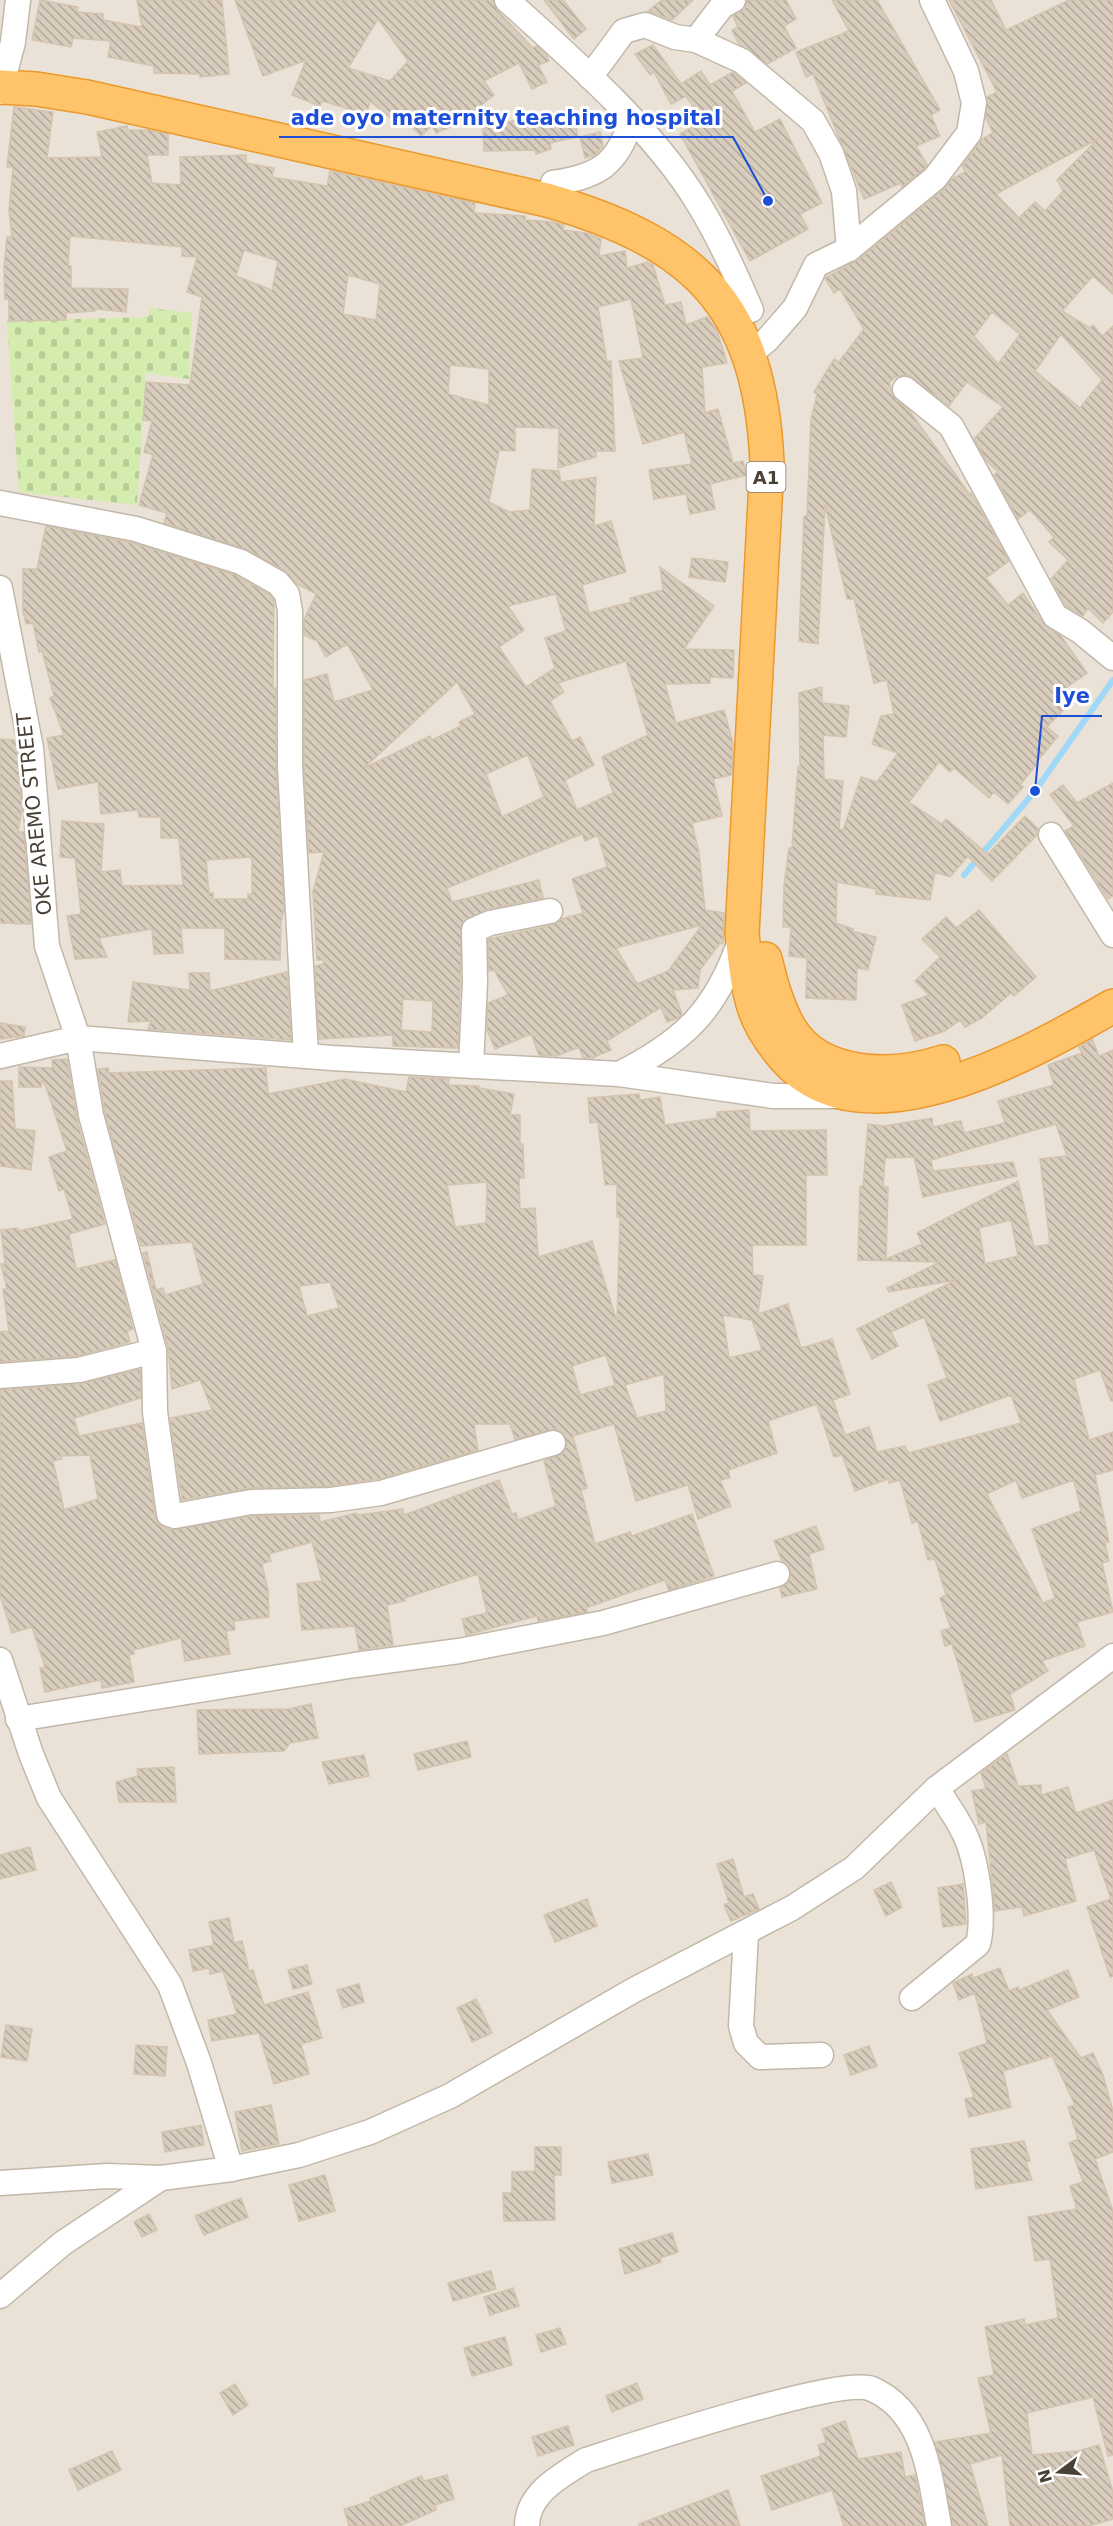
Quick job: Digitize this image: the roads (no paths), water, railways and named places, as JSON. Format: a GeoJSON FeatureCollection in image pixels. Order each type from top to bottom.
{"type":"FeatureCollection","features":[{"type":"Feature","properties":{"kind":"highway","name":"A1"},"geometry":{"type":"LineString","coordinates":[[1,81],[68,75],[553,183],[607,198],[662,223],[694,245],[724,275],[751,310],[758,347]]}},
{"type":"Feature","properties":{"kind":"highway","name":"A1"},"geometry":{"type":"LineString","coordinates":[[1,81],[87,97],[547,200],[599,215],[645,236],[683,263],[714,293],[758,347],[779,385],[784,420],[742,934],[747,975],[756,1012],[772,1042],[794,1068],[820,1085],[854,1096],[896,1095],[970,1076],[1071,1030],[1113,1006]]}},
{"type":"Feature","properties":{"kind":"highway","name":"A1"},"geometry":{"type":"LineString","coordinates":[[764,660],[760,882],[765,960],[776,1000],[791,1031],[811,1052],[836,1065],[867,1072],[899,1071],[938,1064],[998,1043],[1055,1016],[1113,984]]}},
{"type":"Feature","properties":{"kind":"street"},"geometry":{"type":"LineString","coordinates":[[1,81],[13,42],[18,0]]}},
{"type":"Feature","properties":{"kind":"street"},"geometry":{"type":"LineString","coordinates":[[507,0],[590,77],[669,161],[697,201],[718,238],[751,310]]}},
{"type":"Feature","properties":{"kind":"street"},"geometry":{"type":"LineString","coordinates":[[696,40],[722,6],[733,0]]}},
{"type":"Feature","properties":{"kind":"street"},"geometry":{"type":"LineString","coordinates":[[758,347],[795,308],[816,265],[849,249],[935,178],[969,133],[974,103],[966,71],[932,0]]}},
{"type":"Feature","properties":{"kind":"street"},"geometry":{"type":"LineString","coordinates":[[590,77],[624,31],[645,25],[675,37],[696,40],[742,61],[813,121],[831,153],[844,191],[849,249]]}},
{"type":"Feature","properties":{"kind":"street"},"geometry":{"type":"LineString","coordinates":[[553,183],[587,176],[603,168],[616,155],[626,139],[631,120]]}},
{"type":"Feature","properties":{"kind":"street"},"geometry":{"type":"LineString","coordinates":[[905,389],[951,426],[1055,616],[1088,636],[1113,658]]}},
{"type":"Feature","properties":{"kind":"street"},"geometry":{"type":"LineString","coordinates":[[0,503],[136,529],[241,562],[278,583],[287,594],[290,611],[290,767],[306,1056]]}},
{"type":"Feature","properties":{"kind":"street","name":"OKE AREMO STREET"},"geometry":{"type":"LineString","coordinates":[[1,597],[31,748],[47,946],[78,1038],[97,1137],[154,1351],[156,1412],[166,1507],[169,1514],[175,1516],[251,1502],[331,1500],[381,1493],[554,1443]]}},
{"type":"Feature","properties":{"kind":"street"},"geometry":{"type":"LineString","coordinates":[[1051,835],[1113,935]]}},
{"type":"Feature","properties":{"kind":"street"},"geometry":{"type":"LineString","coordinates":[[471,1066],[475,982],[474,930],[490,923],[550,911]]}},
{"type":"Feature","properties":{"kind":"street"},"geometry":{"type":"LineString","coordinates":[[619,1074],[665,1047],[690,1028],[707,1009],[734,959],[742,934]]}},
{"type":"Feature","properties":{"kind":"street"},"geometry":{"type":"LineString","coordinates":[[0,1056],[78,1038],[306,1056],[619,1074],[773,1096],[854,1096]]}},
{"type":"Feature","properties":{"kind":"street"},"geometry":{"type":"LineString","coordinates":[[0,1376],[79,1370],[154,1351]]}},
{"type":"Feature","properties":{"kind":"street"},"geometry":{"type":"LineString","coordinates":[[18,1719],[470,1649],[603,1623],[777,1574]]}},
{"type":"Feature","properties":{"kind":"street"},"geometry":{"type":"LineString","coordinates":[[0,2183],[107,2176],[161,2178],[231,2169],[299,2155],[380,2127],[450,2096],[634,1990],[746,1934],[854,1869],[937,1788],[1113,1656]]}},
{"type":"Feature","properties":{"kind":"street"},"geometry":{"type":"LineString","coordinates":[[0,1660],[18,1719],[49,1798],[170,1985],[199,2063],[231,2169]]}},
{"type":"Feature","properties":{"kind":"street"},"geometry":{"type":"LineString","coordinates":[[912,1998],[978,1944],[981,1930],[974,1863],[966,1836],[937,1788]]}},
{"type":"Feature","properties":{"kind":"street"},"geometry":{"type":"LineString","coordinates":[[746,1934],[741,2026],[746,2043],[760,2057],[821,2055]]}},
{"type":"Feature","properties":{"kind":"street"},"geometry":{"type":"LineString","coordinates":[[0,2296],[63,2243],[161,2178]]}},
{"type":"Feature","properties":{"kind":"street"},"geometry":{"type":"LineString","coordinates":[[527,2526],[534,2500],[556,2479],[586,2460],[798,2397],[845,2387],[871,2388],[890,2402],[908,2420],[925,2451],[939,2526]]}},
{"type":"Feature","properties":{"kind":"waterway"},"geometry":{"type":"LineString","coordinates":[[964,875],[1035,791],[1113,680]]}},
{"type":"Feature","properties":{"kind":"place","name":"ade oyo maternity teaching hospital"},"geometry":{"type":"Point","coordinates":[768,201]}},
{"type":"Feature","properties":{"kind":"place","name":"Iye"},"geometry":{"type":"Point","coordinates":[1035,791]}}]}
